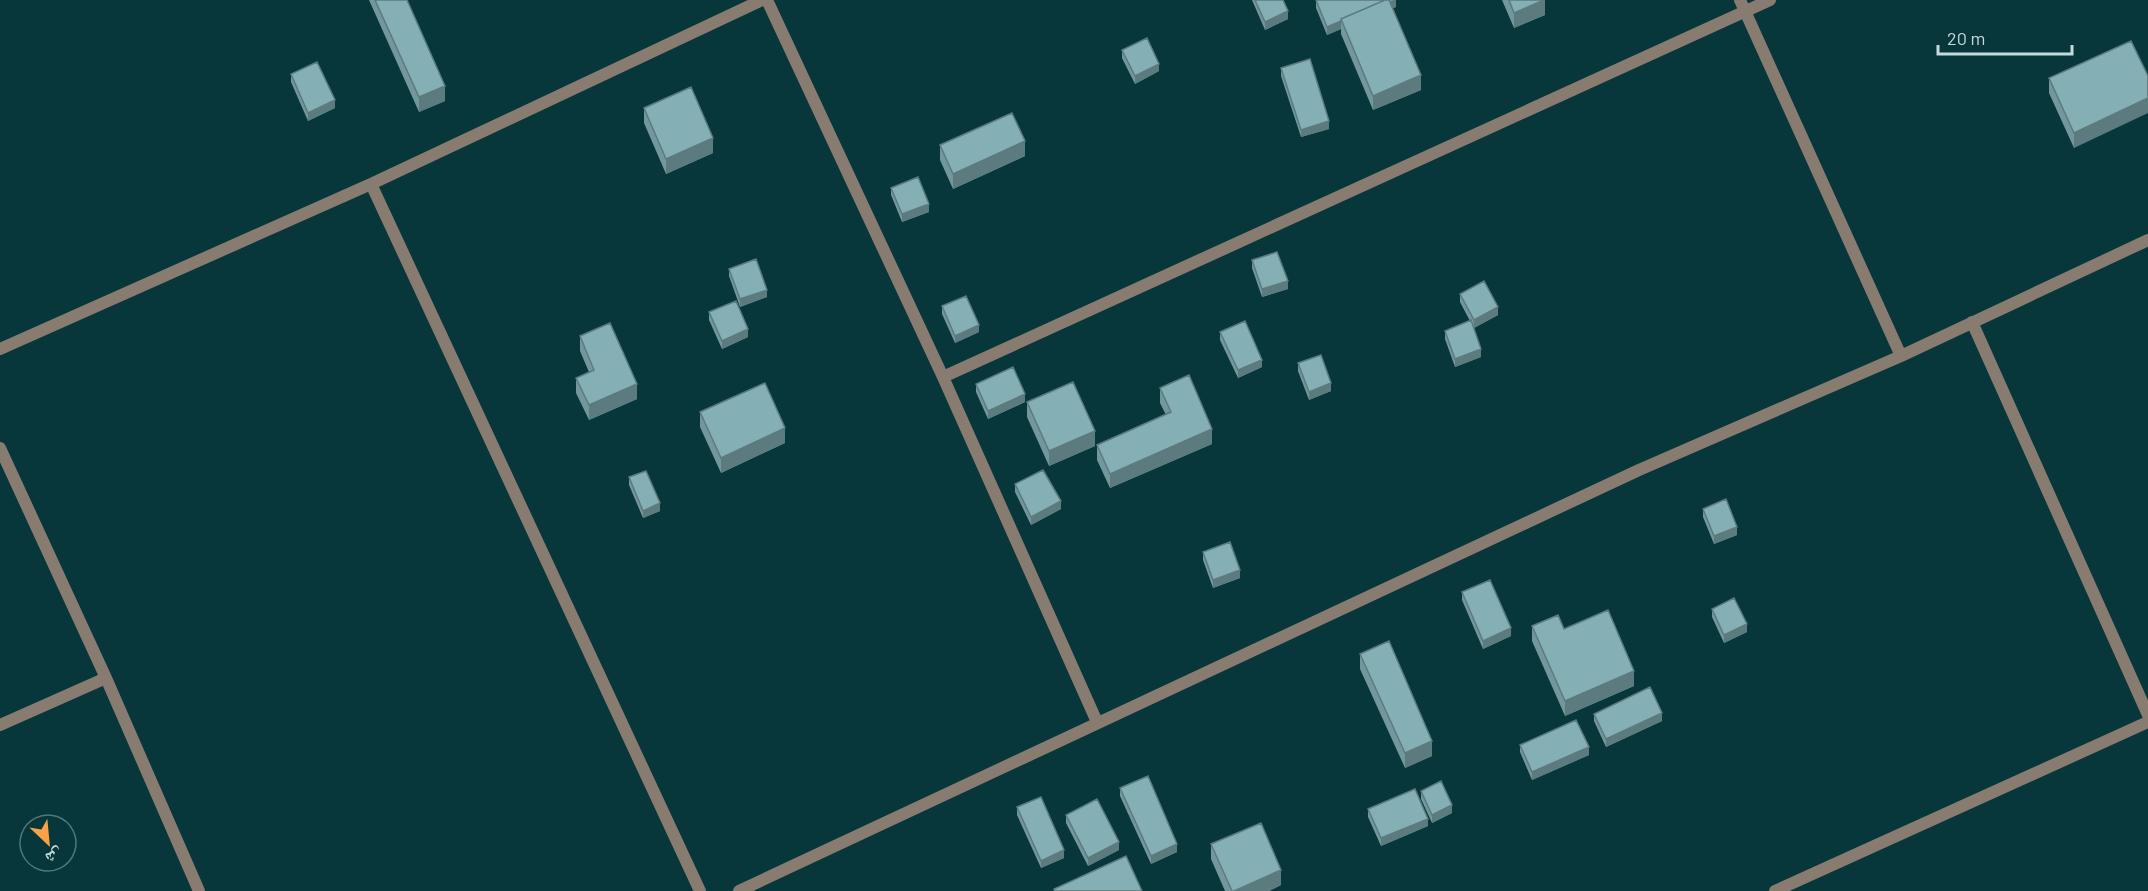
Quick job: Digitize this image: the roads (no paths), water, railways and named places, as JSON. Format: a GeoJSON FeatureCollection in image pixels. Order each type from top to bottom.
{"type":"FeatureCollection","features":[{"type":"Feature","properties":{"kind":"street"},"geometry":{"type":"LineString","coordinates":[[0,349],[371,184],[762,0]]}},
{"type":"Feature","properties":{"kind":"street"},"geometry":{"type":"LineString","coordinates":[[766,0],[943,377],[1097,722]]}},
{"type":"Feature","properties":{"kind":"street"},"geometry":{"type":"LineString","coordinates":[[943,377],[1742,5],[1770,0]]}},
{"type":"Feature","properties":{"kind":"street"},"geometry":{"type":"LineString","coordinates":[[1742,5],[1901,356]]}},
{"type":"Feature","properties":{"kind":"street"},"geometry":{"type":"LineString","coordinates":[[371,184],[700,891]]}},
{"type":"Feature","properties":{"kind":"street"},"geometry":{"type":"LineString","coordinates":[[739,891],[1639,470],[1901,356],[2148,240]]}},
{"type":"Feature","properties":{"kind":"street"},"geometry":{"type":"LineString","coordinates":[[1972,322],[2148,716]]}},
{"type":"Feature","properties":{"kind":"street"},"geometry":{"type":"LineString","coordinates":[[0,448],[106,678],[199,891]]}},
{"type":"Feature","properties":{"kind":"street"},"geometry":{"type":"LineString","coordinates":[[0,725],[106,678]]}},
{"type":"Feature","properties":{"kind":"street"},"geometry":{"type":"LineString","coordinates":[[1775,891],[2148,722]]}}]}
